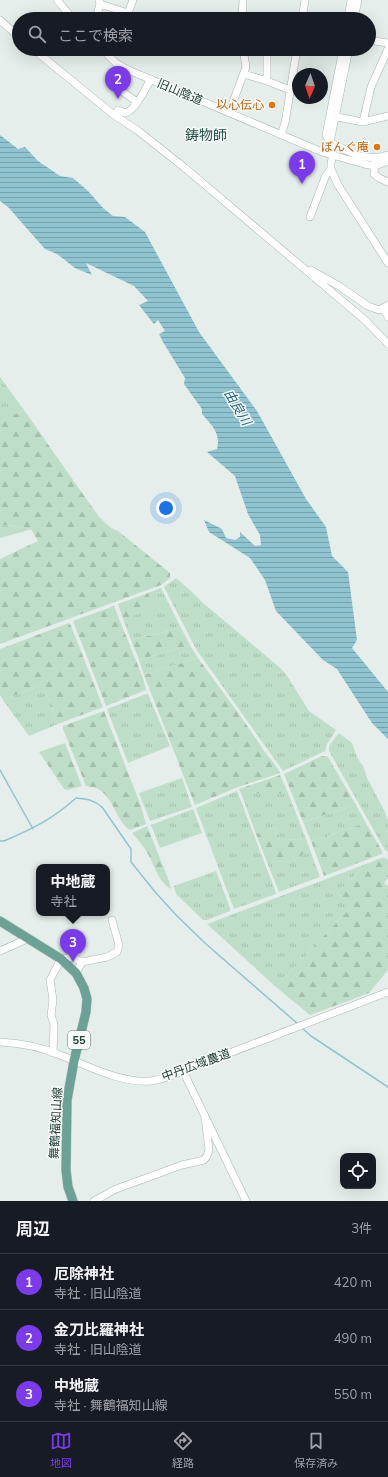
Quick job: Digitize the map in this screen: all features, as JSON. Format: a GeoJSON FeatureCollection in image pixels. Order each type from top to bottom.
{"type":"FeatureCollection","features":[{"type":"Feature","properties":{"kind":"main road","name":"舞鶴福知山線"},"geometry":{"type":"LineString","coordinates":[[0,921],[61,959],[76,973],[84,988],[87,999],[86,1012],[74,1061],[67,1100],[66,1170],[68,1187],[73,1201]]}},
{"type":"Feature","properties":{"kind":"street"},"geometry":{"type":"LineString","coordinates":[[57,0],[67,12]]}},
{"type":"Feature","properties":{"kind":"street"},"geometry":{"type":"LineString","coordinates":[[129,12],[133,0]]}},
{"type":"Feature","properties":{"kind":"street"},"geometry":{"type":"LineString","coordinates":[[242,12],[243,0]]}},
{"type":"Feature","properties":{"kind":"street"},"geometry":{"type":"LineString","coordinates":[[303,12],[305,0]]}},
{"type":"Feature","properties":{"kind":"street"},"geometry":{"type":"LineString","coordinates":[[349,12],[351,0]]}},
{"type":"Feature","properties":{"kind":"street"},"geometry":{"type":"LineString","coordinates":[[355,12],[358,0]]}},
{"type":"Feature","properties":{"kind":"street"},"geometry":{"type":"LineString","coordinates":[[98,12],[100,2],[120,12]]}},
{"type":"Feature","properties":{"kind":"street"},"geometry":{"type":"LineString","coordinates":[[0,20],[12,31]]}},
{"type":"Feature","properties":{"kind":"street"},"geometry":{"type":"LineString","coordinates":[[376,41],[388,43]]}},
{"type":"Feature","properties":{"kind":"street"},"geometry":{"type":"LineString","coordinates":[[363,122],[371,87],[388,49]]}},
{"type":"Feature","properties":{"kind":"street"},"geometry":{"type":"LineString","coordinates":[[42,56],[114,115],[137,130],[185,168],[366,321],[388,344]]}},
{"type":"Feature","properties":{"kind":"street"},"geometry":{"type":"LineString","coordinates":[[229,113],[246,67],[244,56]]}},
{"type":"Feature","properties":{"kind":"street"},"geometry":{"type":"LineString","coordinates":[[267,56],[267,81]]}},
{"type":"Feature","properties":{"kind":"street"},"geometry":{"type":"LineString","coordinates":[[281,135],[285,123],[296,56]]}},
{"type":"Feature","properties":{"kind":"street"},"geometry":{"type":"LineString","coordinates":[[342,56],[332,116],[330,142],[333,155],[331,169],[345,198],[388,263]]}},
{"type":"Feature","properties":{"kind":"street"},"geometry":{"type":"LineString","coordinates":[[332,116],[347,56]]}},
{"type":"Feature","properties":{"kind":"street","name":"旧山陰道"},"geometry":{"type":"LineString","coordinates":[[110,57],[126,69],[281,135],[333,155],[375,166]]}},
{"type":"Feature","properties":{"kind":"street"},"geometry":{"type":"LineString","coordinates":[[126,69],[116,87],[137,102]]}},
{"type":"Feature","properties":{"kind":"street"},"geometry":{"type":"LineString","coordinates":[[244,74],[290,90]]}},
{"type":"Feature","properties":{"kind":"street"},"geometry":{"type":"LineString","coordinates":[[114,115],[118,110],[126,113],[129,112],[151,79]]}},
{"type":"Feature","properties":{"kind":"street"},"geometry":{"type":"LineString","coordinates":[[332,116],[363,122],[388,116]]}},
{"type":"Feature","properties":{"kind":"street"},"geometry":{"type":"LineString","coordinates":[[330,142],[359,157],[374,158],[388,155]]}},
{"type":"Feature","properties":{"kind":"street"},"geometry":{"type":"LineString","coordinates":[[374,158],[374,174],[388,182]]}},
{"type":"Feature","properties":{"kind":"street"},"geometry":{"type":"LineString","coordinates":[[375,166],[388,161]]}},
{"type":"Feature","properties":{"kind":"street"},"geometry":{"type":"LineString","coordinates":[[310,217],[326,175],[331,169]]}},
{"type":"Feature","properties":{"kind":"street"},"geometry":{"type":"LineString","coordinates":[[300,265],[339,286],[368,306],[379,310],[386,307],[388,317]]}},
{"type":"Feature","properties":{"kind":"street"},"geometry":{"type":"LineString","coordinates":[[53,1053],[54,1024],[51,1015],[53,1000],[50,980],[61,959],[72,957],[82,962],[107,957],[117,952],[120,945],[112,920]]}},
{"type":"Feature","properties":{"kind":"street"},"geometry":{"type":"LineString","coordinates":[[0,951],[27,939]]}},
{"type":"Feature","properties":{"kind":"street"},"geometry":{"type":"LineString","coordinates":[[76,973],[82,962]]}},
{"type":"Feature","properties":{"kind":"street","name":"中丹広域農道"},"geometry":{"type":"LineString","coordinates":[[0,1042],[16,1043],[53,1053],[119,1077],[137,1081],[151,1081],[186,1070],[388,992]]}},
{"type":"Feature","properties":{"kind":"street"},"geometry":{"type":"LineString","coordinates":[[186,1070],[205,1116],[246,1201]]}},
{"type":"Feature","properties":{"kind":"street"},"geometry":{"type":"LineString","coordinates":[[94,1201],[116,1189],[182,1165],[204,1160],[209,1150],[205,1116]]}},
{"type":"Feature","properties":{"kind":"green space"},"geometry":{"type":"Polygon","coordinates":[[[0,377],[24,410],[0,422],[0,377]]]}},
{"type":"Feature","properties":{"kind":"green space"},"geometry":{"type":"Polygon","coordinates":[[[24,410],[99,517],[111,528],[118,531],[170,573],[170,578],[161,585],[0,644],[0,559],[38,541],[31,529],[6,525],[0,526],[0,422],[24,410]]]}},
{"type":"Feature","properties":{"kind":"green space"},"geometry":{"type":"Polygon","coordinates":[[[5,525],[32,529],[0,538],[0,526],[5,525]]]}},
{"type":"Feature","properties":{"kind":"green space"},"geometry":{"type":"Polygon","coordinates":[[[176,578],[203,603],[278,666],[286,674],[309,711],[336,730],[327,744],[325,751],[283,771],[196,649],[164,587],[176,578]]]}},
{"type":"Feature","properties":{"kind":"green space"},"geometry":{"type":"Polygon","coordinates":[[[161,588],[181,628],[131,640],[123,619],[153,608],[148,593],[161,588]]]}},
{"type":"Feature","properties":{"kind":"green space"},"geometry":{"type":"Polygon","coordinates":[[[148,593],[154,608],[123,619],[118,604],[148,593]]]}},
{"type":"Feature","properties":{"kind":"green space"},"geometry":{"type":"Polygon","coordinates":[[[114,606],[143,678],[146,690],[106,706],[73,621],[114,606]]]}},
{"type":"Feature","properties":{"kind":"green space"},"geometry":{"type":"Polygon","coordinates":[[[69,623],[103,707],[58,724],[43,685],[3,700],[0,695],[0,649],[69,623]]]}},
{"type":"Feature","properties":{"kind":"green space"},"geometry":{"type":"Polygon","coordinates":[[[181,628],[190,645],[139,660],[131,640],[181,628]]]}},
{"type":"Feature","properties":{"kind":"green space"},"geometry":{"type":"Polygon","coordinates":[[[190,645],[198,658],[144,675],[139,660],[190,645]]]}},
{"type":"Feature","properties":{"kind":"green space"},"geometry":{"type":"Polygon","coordinates":[[[198,658],[280,773],[238,787],[195,805],[144,675],[198,658]]]}},
{"type":"Feature","properties":{"kind":"green space"},"geometry":{"type":"Polygon","coordinates":[[[43,685],[58,724],[29,736],[3,700],[43,685]]]}},
{"type":"Feature","properties":{"kind":"green space"},"geometry":{"type":"Polygon","coordinates":[[[148,694],[170,746],[128,763],[107,709],[148,694]]]}},
{"type":"Feature","properties":{"kind":"green space"},"geometry":{"type":"Polygon","coordinates":[[[104,711],[141,806],[146,824],[130,830],[121,821],[108,798],[103,793],[97,788],[86,786],[63,729],[63,726],[104,711]]]}},
{"type":"Feature","properties":{"kind":"green space"},"geometry":{"type":"Polygon","coordinates":[[[339,733],[352,743],[367,778],[384,810],[388,820],[388,852],[385,850],[329,751],[329,746],[339,733]]]}},
{"type":"Feature","properties":{"kind":"green space"},"geometry":{"type":"Polygon","coordinates":[[[65,743],[82,786],[68,790],[64,789],[39,752],[65,743]]]}},
{"type":"Feature","properties":{"kind":"green space"},"geometry":{"type":"Polygon","coordinates":[[[322,756],[328,757],[356,805],[303,822],[284,774],[322,756]]]}},
{"type":"Feature","properties":{"kind":"green space"},"geometry":{"type":"Polygon","coordinates":[[[280,775],[288,793],[241,793],[239,789],[280,775]]]}},
{"type":"Feature","properties":{"kind":"green space"},"geometry":{"type":"Polygon","coordinates":[[[182,778],[192,807],[150,821],[139,793],[182,778]]]}},
{"type":"Feature","properties":{"kind":"green space"},"geometry":{"type":"Polygon","coordinates":[[[237,791],[276,894],[234,909],[196,808],[237,791]]]}},
{"type":"Feature","properties":{"kind":"green space"},"geometry":{"type":"Polygon","coordinates":[[[241,793],[288,793],[306,839],[279,840],[275,827],[256,834],[241,793]]]}},
{"type":"Feature","properties":{"kind":"green space"},"geometry":{"type":"Polygon","coordinates":[[[356,805],[366,823],[311,841],[303,822],[356,805]]]}},
{"type":"Feature","properties":{"kind":"green space"},"geometry":{"type":"Polygon","coordinates":[[[193,809],[202,833],[160,848],[151,825],[193,809]]]}},
{"type":"Feature","properties":{"kind":"green space"},"geometry":{"type":"Polygon","coordinates":[[[366,823],[382,851],[382,854],[324,876],[311,841],[366,823]]]}},
{"type":"Feature","properties":{"kind":"green space"},"geometry":{"type":"Polygon","coordinates":[[[147,826],[171,889],[163,882],[142,844],[132,833],[147,826]]]}},
{"type":"Feature","properties":{"kind":"green space"},"geometry":{"type":"Polygon","coordinates":[[[275,827],[279,840],[306,839],[310,850],[293,861],[267,862],[256,834],[275,827]]]}},
{"type":"Feature","properties":{"kind":"green space"},"geometry":{"type":"Polygon","coordinates":[[[310,850],[320,877],[279,892],[267,862],[293,861],[310,850]]]}},
{"type":"Feature","properties":{"kind":"green space"},"geometry":{"type":"Polygon","coordinates":[[[384,857],[388,860],[388,878],[384,883],[388,886],[388,970],[369,993],[310,1015],[276,987],[353,905],[337,893],[366,864],[384,857]]]}},
{"type":"Feature","properties":{"kind":"green space"},"geometry":{"type":"Polygon","coordinates":[[[366,864],[337,893],[353,905],[276,987],[207,924],[366,864]]]}},
{"type":"Feature","properties":{"kind":"green space"},"geometry":{"type":"Polygon","coordinates":[[[216,871],[230,911],[207,920],[203,920],[176,894],[174,886],[216,871]]]}},
{"type":"Feature","properties":{"kind":"water","name":"由良川"},"geometry":{"type":"Polygon","coordinates":[[[0,135],[18,149],[25,147],[38,161],[60,176],[73,178],[113,216],[125,217],[145,232],[199,332],[257,411],[306,499],[326,527],[332,556],[348,572],[357,640],[352,648],[388,692],[388,739],[372,723],[337,669],[323,660],[276,611],[265,580],[250,558],[209,532],[204,520],[222,529],[226,538],[235,540],[240,537],[240,532],[255,546],[261,545],[260,535],[248,514],[235,476],[207,452],[217,449],[217,434],[202,414],[202,409],[184,384],[185,378],[159,334],[165,331],[158,320],[154,324],[139,305],[148,301],[134,286],[86,263],[92,275],[75,268],[57,254],[45,249],[8,207],[0,201],[0,135]]]}},
{"type":"Feature","properties":{"kind":"waterway"},"geometry":{"type":"LineString","coordinates":[[0,770],[33,829]]}},
{"type":"Feature","properties":{"kind":"waterway"},"geometry":{"type":"LineString","coordinates":[[0,841],[4,841],[42,823],[59,812],[76,798],[93,801],[102,807],[131,849],[131,862],[178,917],[206,944],[298,1024]]}},
{"type":"Feature","properties":{"kind":"waterway"},"geometry":{"type":"LineString","coordinates":[[302,1028],[311,1036],[388,1087]]}},
{"type":"Feature","properties":{"kind":"place","name":"金刀比羅神社"},"geometry":{"type":"Point","coordinates":[118,99]}},
{"type":"Feature","properties":{"kind":"place","name":"以心伝心"},"geometry":{"type":"Point","coordinates":[272,105]}},
{"type":"Feature","properties":{"kind":"place","name":"ぼんぐ庵"},"geometry":{"type":"Point","coordinates":[377,147]}},
{"type":"Feature","properties":{"kind":"place","name":"厄除神社"},"geometry":{"type":"Point","coordinates":[302,184]}},
{"type":"Feature","properties":{"kind":"place","name":"中地蔵"},"geometry":{"type":"Point","coordinates":[73,962]}},
{"type":"Feature","properties":{"kind":"district","name":"鋳物師"},"geometry":{"type":"Point","coordinates":[206,135]}}]}
